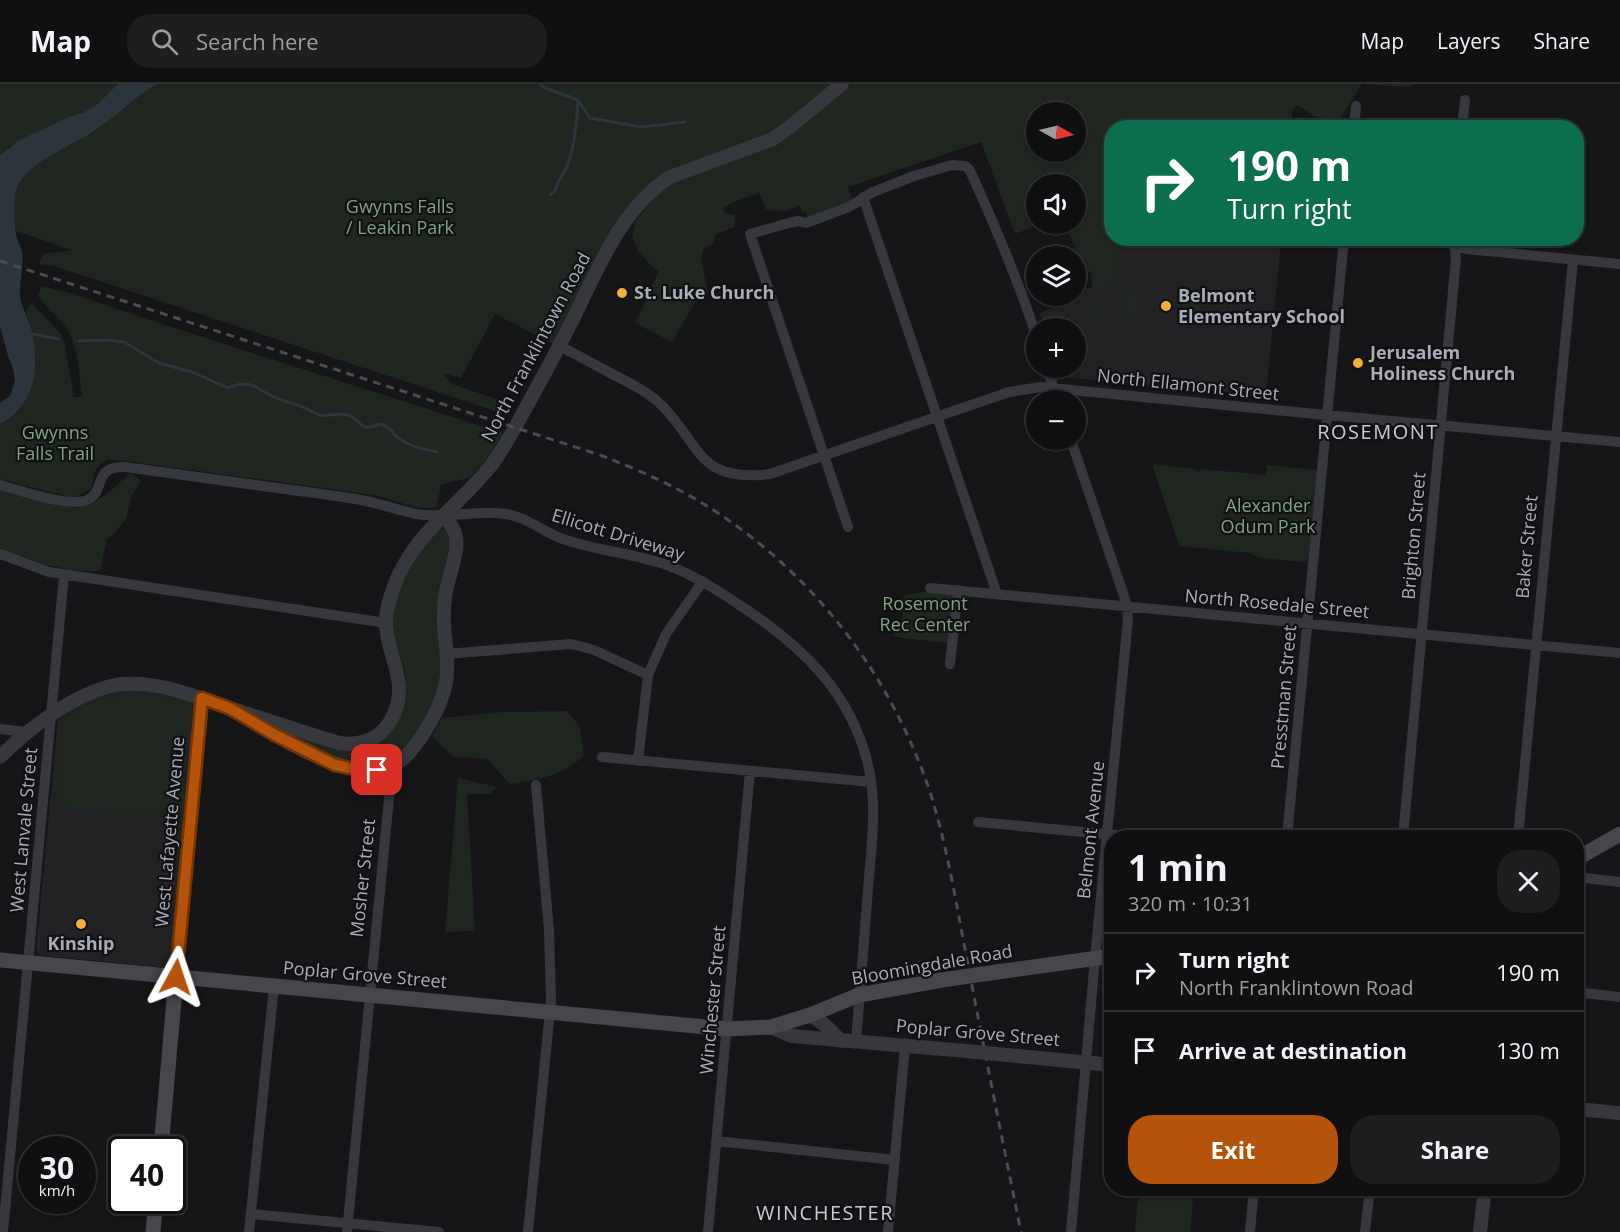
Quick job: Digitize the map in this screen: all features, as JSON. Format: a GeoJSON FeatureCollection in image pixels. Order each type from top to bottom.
{"type":"FeatureCollection","features":[{"type":"Feature","properties":{"kind":"main road"},"geometry":{"type":"LineString","coordinates":[[1584,855],[1620,834]]}},
{"type":"Feature","properties":{"kind":"main road","name":"Bloomingdale Road"},"geometry":{"type":"LineString","coordinates":[[727,1029],[771,1027],[810,1015],[859,995],[942,980],[1104,957]]}},
{"type":"Feature","properties":{"kind":"main road","name":"Poplar Grove Street"},"geometry":{"type":"LineString","coordinates":[[0,960],[727,1029]]}},
{"type":"Feature","properties":{"kind":"main road","name":"West Lafayette Avenue"},"geometry":{"type":"LineString","coordinates":[[162,1136],[176,977]]}},
{"type":"Feature","properties":{"kind":"main road"},"geometry":{"type":"LineString","coordinates":[[153,1232],[155,1214]]}},
{"type":"Feature","properties":{"kind":"street","name":"North Franklintown Road"},"geometry":{"type":"LineString","coordinates":[[0,757],[26,732],[51,715],[95,692],[131,684],[148,685],[202,698],[339,743],[352,745],[375,737],[392,718],[399,694],[397,669],[386,623],[390,599],[401,570],[427,531],[493,463],[522,416],[560,346],[613,241],[634,209],[655,187],[670,177],[773,139],[842,84]]}},
{"type":"Feature","properties":{"kind":"street"},"geometry":{"type":"LineString","coordinates":[[1463,120],[1465,100]]}},
{"type":"Feature","properties":{"kind":"street"},"geometry":{"type":"LineString","coordinates":[[1355,120],[1356,106]]}},
{"type":"Feature","properties":{"kind":"street"},"geometry":{"type":"LineString","coordinates":[[848,526],[750,234],[798,221],[806,223],[849,207],[873,192],[914,176],[952,165],[965,166],[972,175],[994,225],[1030,318]]}},
{"type":"Feature","properties":{"kind":"street"},"geometry":{"type":"LineString","coordinates":[[864,197],[997,594]]}},
{"type":"Feature","properties":{"kind":"street","name":"Presstman Street"},"geometry":{"type":"LineString","coordinates":[[1288,830],[1343,246]]}},
{"type":"Feature","properties":{"kind":"street","name":"Brighton Street"},"geometry":{"type":"LineString","coordinates":[[1404,830],[1456,258],[1454,246]]}},
{"type":"Feature","properties":{"kind":"street"},"geometry":{"type":"LineString","coordinates":[[1460,246],[1466,249],[1620,264]]}},
{"type":"Feature","properties":{"kind":"street","name":"Baker Street"},"geometry":{"type":"LineString","coordinates":[[1519,830],[1573,260]]}},
{"type":"Feature","properties":{"kind":"street","name":"North Ellamont Street"},"geometry":{"type":"LineString","coordinates":[[560,346],[656,400],[700,454],[721,470],[744,476],[770,474],[1009,392],[1041,387],[1620,442]]}},
{"type":"Feature","properties":{"kind":"street"},"geometry":{"type":"LineString","coordinates":[[1050,378],[1054,388]]}},
{"type":"Feature","properties":{"kind":"street","name":"Belmont Avenue"},"geometry":{"type":"LineString","coordinates":[[1074,450],[1127,606],[1128,619],[1107,830]]}},
{"type":"Feature","properties":{"kind":"street","name":"Ellicott Driveway"},"geometry":{"type":"LineString","coordinates":[[0,485],[60,501],[77,503],[90,499],[94,495],[106,471],[110,468],[125,467],[350,498],[420,515],[492,513],[518,516],[562,539],[668,566],[703,581],[768,623],[824,674],[835,690],[850,715],[862,745],[872,782],[873,820],[856,1042]]}},
{"type":"Feature","properties":{"kind":"street"},"geometry":{"type":"LineString","coordinates":[[392,766],[410,751],[430,724],[446,683],[444,616],[456,540],[451,525],[442,516]]}},
{"type":"Feature","properties":{"kind":"street"},"geometry":{"type":"LineString","coordinates":[[0,554],[49,572],[64,575],[386,623]]}},
{"type":"Feature","properties":{"kind":"street","name":"West Lanvale Street"},"geometry":{"type":"LineString","coordinates":[[3,1232],[64,575]]}},
{"type":"Feature","properties":{"kind":"street"},"geometry":{"type":"LineString","coordinates":[[638,761],[648,675],[666,634],[703,581]]}},
{"type":"Feature","properties":{"kind":"street","name":"North Rosedale Street"},"geometry":{"type":"LineString","coordinates":[[930,588],[1620,652]]}},
{"type":"Feature","properties":{"kind":"street"},"geometry":{"type":"LineString","coordinates":[[950,664],[958,590]]}},
{"type":"Feature","properties":{"kind":"street"},"geometry":{"type":"LineString","coordinates":[[446,654],[571,644],[594,650],[648,675]]}},
{"type":"Feature","properties":{"kind":"street","name":"West Lafayette Avenue"},"geometry":{"type":"LineString","coordinates":[[176,977],[202,698]]}},
{"type":"Feature","properties":{"kind":"street","name":"North Franklintown Road"},"geometry":{"type":"LineString","coordinates":[[231,709],[275,735],[335,765],[360,770],[377,770],[392,766]]}},
{"type":"Feature","properties":{"kind":"street"},"geometry":{"type":"LineString","coordinates":[[0,729],[26,732]]}},
{"type":"Feature","properties":{"kind":"street"},"geometry":{"type":"LineString","coordinates":[[602,757],[872,782]]}},
{"type":"Feature","properties":{"kind":"street","name":"Mosher Street"},"geometry":{"type":"LineString","coordinates":[[347,1228],[392,766]]}},
{"type":"Feature","properties":{"kind":"street","name":"Winchester Street"},"geometry":{"type":"LineString","coordinates":[[708,1232],[750,771]]}},
{"type":"Feature","properties":{"kind":"street"},"geometry":{"type":"LineString","coordinates":[[528,1232],[551,1001],[549,930],[536,785]]}},
{"type":"Feature","properties":{"kind":"street"},"geometry":{"type":"LineString","coordinates":[[978,822],[1104,834]]}},
{"type":"Feature","properties":{"kind":"street","name":"Belmont Avenue"},"geometry":{"type":"LineString","coordinates":[[1071,1232],[1104,865]]}},
{"type":"Feature","properties":{"kind":"street"},"geometry":{"type":"LineString","coordinates":[[1584,879],[1620,882]]}},
{"type":"Feature","properties":{"kind":"street"},"geometry":{"type":"LineString","coordinates":[[249,1232],[274,986]]}},
{"type":"Feature","properties":{"kind":"street"},"geometry":{"type":"LineString","coordinates":[[1584,993],[1620,997]]}},
{"type":"Feature","properties":{"kind":"street"},"geometry":{"type":"LineString","coordinates":[[810,1015],[835,1033],[841,1041]]}},
{"type":"Feature","properties":{"kind":"street","name":"Poplar Grove Street"},"geometry":{"type":"LineString","coordinates":[[771,1027],[792,1036],[1104,1064]]}},
{"type":"Feature","properties":{"kind":"street"},"geometry":{"type":"LineString","coordinates":[[888,1232],[905,1046]]}},
{"type":"Feature","properties":{"kind":"street"},"geometry":{"type":"LineString","coordinates":[[1584,1110],[1620,1113]]}},
{"type":"Feature","properties":{"kind":"street"},"geometry":{"type":"LineString","coordinates":[[716,1141],[895,1160]]}},
{"type":"Feature","properties":{"kind":"street"},"geometry":{"type":"LineString","coordinates":[[1250,1232],[1253,1196]]}},
{"type":"Feature","properties":{"kind":"street"},"geometry":{"type":"LineString","coordinates":[[1365,1232],[1369,1196]]}},
{"type":"Feature","properties":{"kind":"street"},"geometry":{"type":"LineString","coordinates":[[1480,1232],[1484,1196]]}},
{"type":"Feature","properties":{"kind":"street"},"geometry":{"type":"LineString","coordinates":[[251,1214],[347,1228],[439,1232]]}},
{"type":"Feature","properties":{"kind":"shaded area"},"geometry":{"type":"Polygon","coordinates":[[[118,84],[158,84],[142,93],[86,136],[32,168],[16,189],[15,230],[23,258],[20,296],[34,342],[35,369],[33,382],[22,406],[0,424],[0,403],[10,396],[15,381],[0,326],[0,155],[20,140],[85,112],[99,103],[118,84]]]}},
{"type":"Feature","properties":{"kind":"shaded area","name":"Belmont Elementary School"},"geometry":{"type":"Polygon","coordinates":[[[1086,228],[1104,235],[1104,246],[1281,246],[1266,396],[1073,378],[1086,378],[1086,318],[1042,318],[1040,313],[1057,306],[1086,306],[1086,288],[1092,289],[1091,273],[1086,271],[1086,246],[1074,246],[1069,234],[1086,234],[1086,228]]]}},
{"type":"Feature","properties":{"kind":"shaded area"},"geometry":{"type":"Polygon","coordinates":[[[134,690],[191,700],[196,706],[172,964],[167,968],[39,955],[36,950],[58,719],[76,706],[96,697],[115,691],[134,690]]]}},
{"type":"Feature","properties":{"kind":"green space","name":"Gwynns Falls / Leakin Park"},"geometry":{"type":"Polygon","coordinates":[[[0,84],[834,84],[773,133],[751,143],[687,163],[666,173],[647,187],[555,345],[495,314],[461,378],[442,373],[452,384],[508,403],[507,415],[54,266],[39,264],[43,254],[71,250],[8,228],[8,166],[32,135],[0,155],[0,84]]]}},
{"type":"Feature","properties":{"kind":"green space"},"geometry":{"type":"Polygon","coordinates":[[[851,84],[1362,84],[1340,119],[1316,117],[1297,105],[1292,111],[1291,120],[1104,120],[1104,246],[1130,246],[1118,254],[1116,278],[1101,291],[1095,288],[1092,271],[1086,268],[1086,246],[1076,246],[1071,234],[1086,234],[1086,174],[1026,174],[1026,230],[1015,234],[981,142],[848,187],[854,207],[809,222],[806,212],[802,212],[799,205],[788,211],[766,210],[759,193],[733,202],[723,208],[726,214],[735,215],[735,227],[716,234],[714,243],[704,248],[701,258],[708,293],[700,294],[672,342],[635,323],[659,271],[652,267],[638,251],[632,237],[636,220],[655,197],[674,182],[755,153],[780,141],[851,84]]]}},
{"type":"Feature","properties":{"kind":"green space"},"geometry":{"type":"Polygon","coordinates":[[[1362,84],[1416,84],[1409,87],[1362,84]]]}},
{"type":"Feature","properties":{"kind":"green space"},"geometry":{"type":"Polygon","coordinates":[[[41,286],[70,293],[503,433],[487,459],[471,477],[441,485],[436,507],[418,508],[375,495],[110,459],[98,467],[91,489],[74,498],[0,479],[0,410],[15,398],[34,350],[26,312],[31,302],[61,334],[74,397],[82,397],[75,348],[66,327],[38,296],[41,286]]]}},
{"type":"Feature","properties":{"kind":"green space"},"geometry":{"type":"Polygon","coordinates":[[[1123,295],[1143,297],[1141,315],[1122,313],[1123,295]]]}},
{"type":"Feature","properties":{"kind":"green space"},"geometry":{"type":"Polygon","coordinates":[[[1182,304],[1202,306],[1200,325],[1181,324],[1182,304]]]}},
{"type":"Feature","properties":{"kind":"green space"},"geometry":{"type":"Polygon","coordinates":[[[1099,305],[1105,305],[1109,312],[1105,319],[1099,319],[1095,315],[1095,309],[1099,305]]]}},
{"type":"Feature","properties":{"kind":"green space","name":"Alexander Odum Park"},"geometry":{"type":"Polygon","coordinates":[[[1152,464],[1196,469],[1200,473],[1201,469],[1266,475],[1267,465],[1317,470],[1308,559],[1304,562],[1259,558],[1250,553],[1179,546],[1152,464]]]}},
{"type":"Feature","properties":{"kind":"green space","name":"Gwynns Falls Trail"},"geometry":{"type":"Polygon","coordinates":[[[131,472],[141,482],[132,495],[126,519],[107,539],[100,571],[77,571],[47,565],[0,549],[0,489],[73,508],[82,507],[111,490],[131,472]]]}},
{"type":"Feature","properties":{"kind":"green space"},"geometry":{"type":"Polygon","coordinates":[[[444,528],[450,531],[451,542],[443,669],[430,712],[399,755],[379,763],[364,764],[348,761],[317,750],[276,728],[352,748],[400,714],[406,680],[393,633],[393,612],[403,581],[413,562],[433,535],[444,528]]]}},
{"type":"Feature","properties":{"kind":"green space","name":"Rosemont Rec Center"},"geometry":{"type":"Polygon","coordinates":[[[924,592],[952,594],[947,643],[895,637],[894,633],[903,617],[905,595],[924,592]]]}},
{"type":"Feature","properties":{"kind":"green space"},"geometry":{"type":"Polygon","coordinates":[[[146,695],[194,702],[186,817],[56,806],[63,720],[104,698],[146,695]]]}},
{"type":"Feature","properties":{"kind":"green space"},"geometry":{"type":"Polygon","coordinates":[[[567,711],[580,727],[584,756],[558,773],[531,780],[510,784],[487,759],[454,757],[432,737],[442,718],[503,712],[567,711]]]}},
{"type":"Feature","properties":{"kind":"green space"},"geometry":{"type":"Polygon","coordinates":[[[458,778],[497,787],[490,794],[467,794],[475,931],[445,932],[458,778]]]}},
{"type":"Feature","properties":{"kind":"green space"},"geometry":{"type":"Polygon","coordinates":[[[1138,1196],[1193,1196],[1190,1232],[1135,1232],[1138,1196]]]}},
{"type":"Feature","properties":{"kind":"waterway"},"geometry":{"type":"LineString","coordinates":[[540,84],[578,100],[590,118],[641,127],[685,122]]}},
{"type":"Feature","properties":{"kind":"waterway"},"geometry":{"type":"LineString","coordinates":[[550,195],[555,191],[569,161],[578,100]]}},
{"type":"Feature","properties":{"kind":"waterway"},"geometry":{"type":"LineString","coordinates":[[28,335],[59,339]]}},
{"type":"Feature","properties":{"kind":"waterway"},"geometry":{"type":"LineString","coordinates":[[79,341],[124,342],[159,363],[192,372],[228,388],[249,384],[320,415],[348,415],[367,427],[380,424],[415,447],[437,452]]}},
{"type":"Feature","properties":{"kind":"railway"},"geometry":{"type":"LineString","coordinates":[[0,261],[603,456],[692,497],[733,524],[772,554],[807,587],[839,624],[867,663],[914,749],[931,795],[952,879],[1021,1232]]}},
{"type":"Feature","properties":{"kind":"place","name":"St. Luke Church"},"geometry":{"type":"Point","coordinates":[622,293]}},
{"type":"Feature","properties":{"kind":"place","name":"Belmont Elementary School"},"geometry":{"type":"Point","coordinates":[1166,306]}},
{"type":"Feature","properties":{"kind":"place","name":"Jerusalem Holiness Church"},"geometry":{"type":"Point","coordinates":[1358,363]}},
{"type":"Feature","properties":{"kind":"place","name":"Kinship"},"geometry":{"type":"Point","coordinates":[81,924]}},
{"type":"Feature","properties":{"kind":"district","name":"ROSEMONT"},"geometry":{"type":"Point","coordinates":[1378,432]}},
{"type":"Feature","properties":{"kind":"district","name":"WINCHESTER"},"geometry":{"type":"Point","coordinates":[825,1213]}},
{"type":"Feature","properties":{"kind":"route"},"geometry":{"type":"LineString","coordinates":[[176,977],[202,698],[231,709],[275,735],[335,765],[360,770],[377,770]]}}]}
